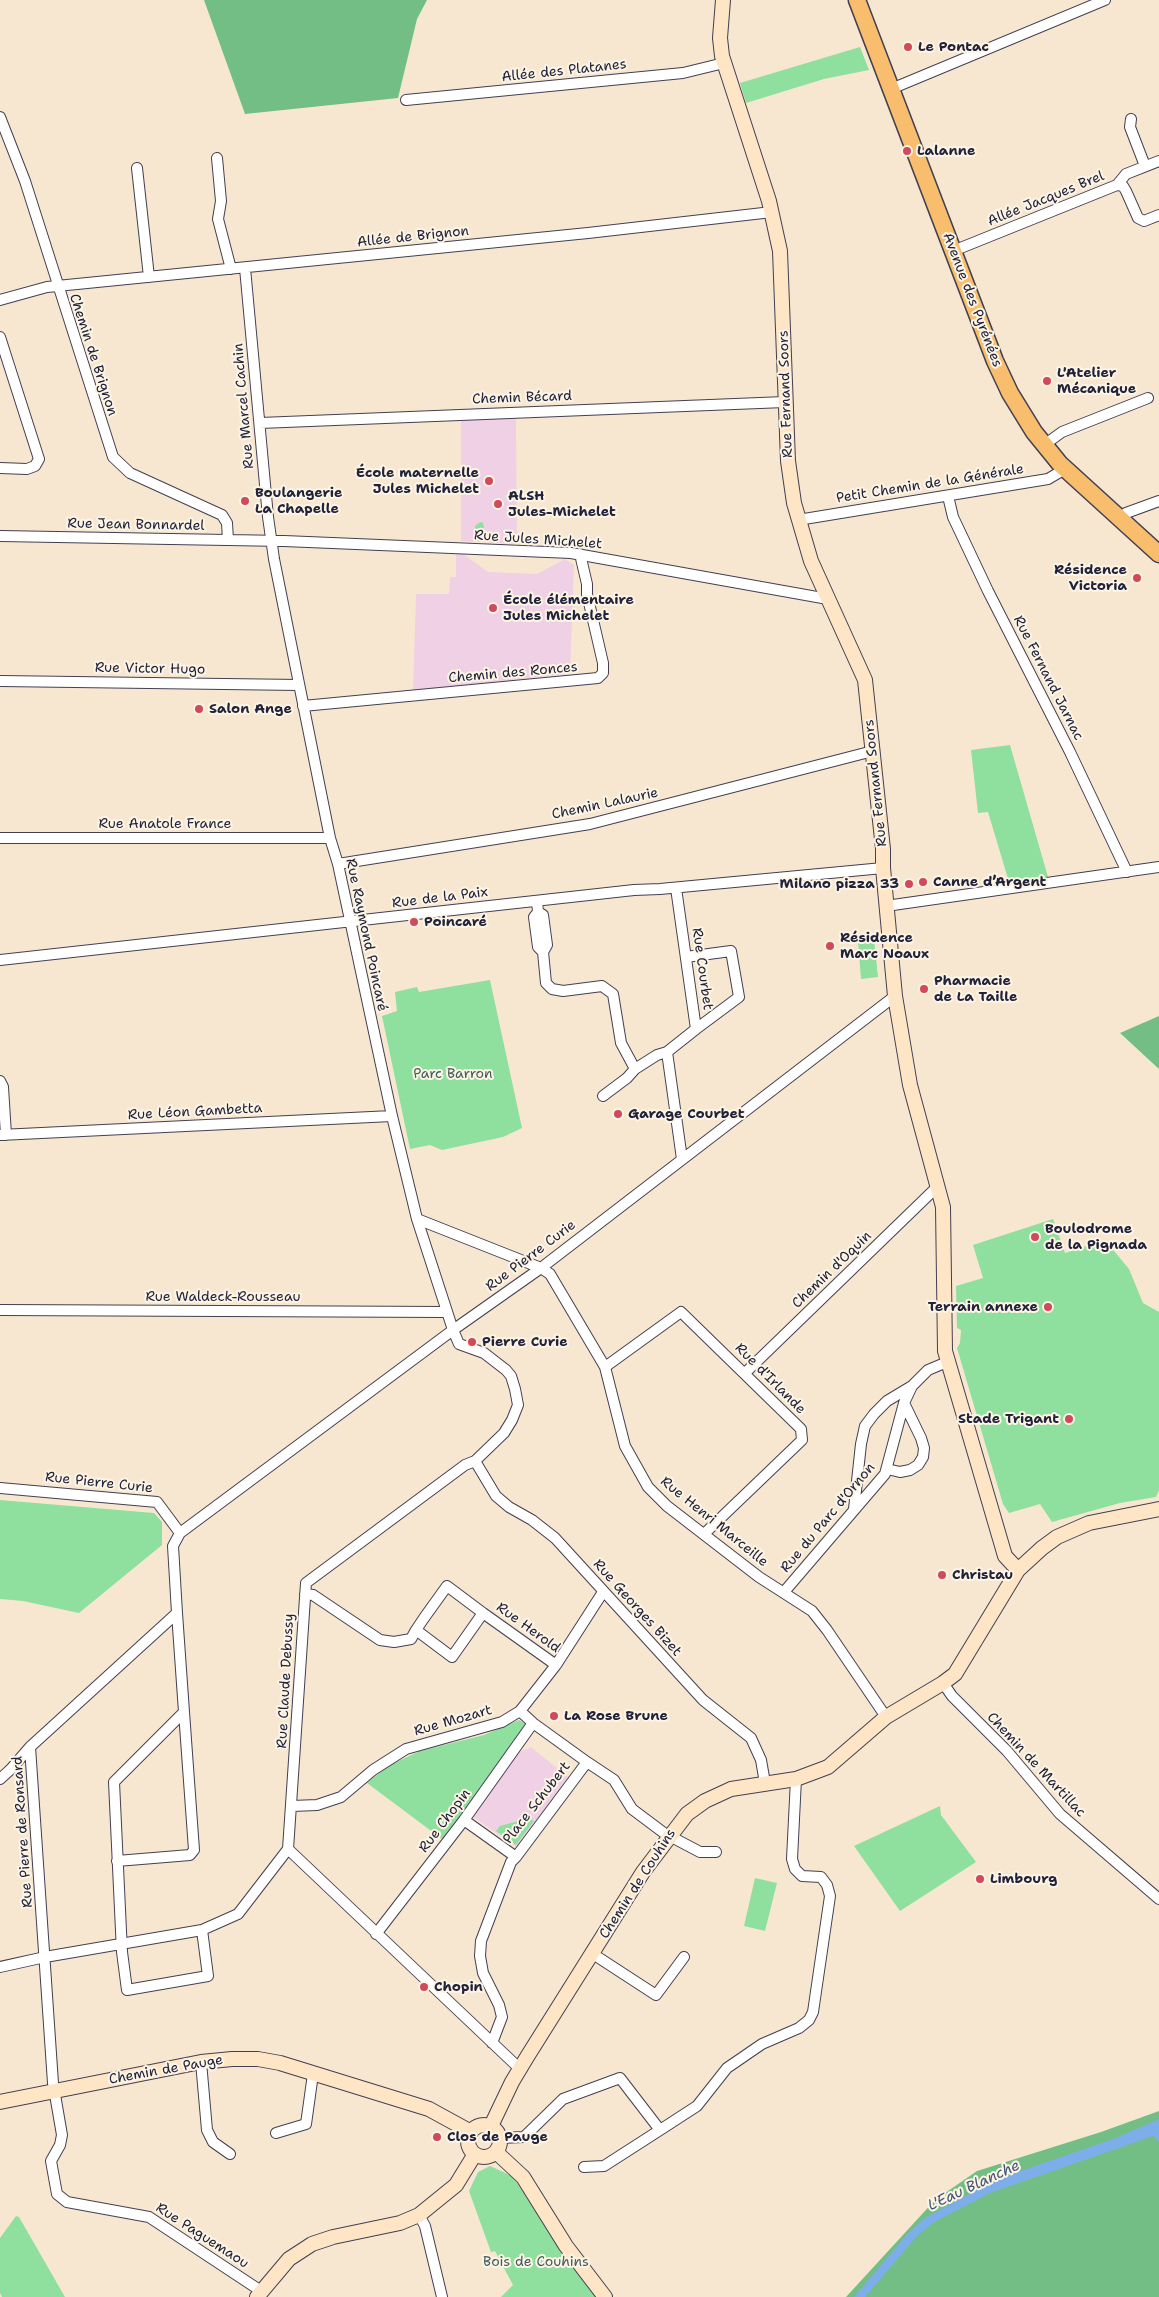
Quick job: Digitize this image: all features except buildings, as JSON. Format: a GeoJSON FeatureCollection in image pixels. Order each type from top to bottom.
{"type":"FeatureCollection","features":[{"type":"Feature","properties":{"kind":"main road","name":"Avenue des Pyrénées"},"geometry":{"type":"LineString","coordinates":[[857,0],[1001,376],[1019,409],[1044,445],[1065,469],[1159,554]]}},
{"type":"Feature","properties":{"kind":"street","name":"Rue Fernand Soors"},"geometry":{"type":"LineString","coordinates":[[723,0],[720,38],[724,63],[772,212],[782,265],[788,470],[798,520],[811,561],[864,674],[883,849],[886,906],[895,996],[910,1084],[938,1186],[943,1212],[943,1332],[947,1362],[1005,1556],[1018,1570]]}},
{"type":"Feature","properties":{"kind":"street"},"geometry":{"type":"LineString","coordinates":[[891,89],[1106,0]]}},
{"type":"Feature","properties":{"kind":"street","name":"Allée des Platanes"},"geometry":{"type":"LineString","coordinates":[[406,100],[683,72],[724,63]]}},
{"type":"Feature","properties":{"kind":"street","name":"Chemin de Brignon"},"geometry":{"type":"LineString","coordinates":[[0,117],[11,142],[113,457],[130,474],[222,515],[227,523],[228,540]]}},
{"type":"Feature","properties":{"kind":"street"},"geometry":{"type":"LineString","coordinates":[[1131,119],[1130,127],[1145,166]]}},
{"type":"Feature","properties":{"kind":"street"},"geometry":{"type":"LineString","coordinates":[[0,143],[11,142]]}},
{"type":"Feature","properties":{"kind":"street"},"geometry":{"type":"LineString","coordinates":[[217,158],[220,201],[218,219],[232,269]]}},
{"type":"Feature","properties":{"kind":"street"},"geometry":{"type":"LineString","coordinates":[[1117,185],[1126,174],[1159,161]]}},
{"type":"Feature","properties":{"kind":"street"},"geometry":{"type":"LineString","coordinates":[[137,168],[149,277]]}},
{"type":"Feature","properties":{"kind":"street","name":"Allée Jacques Brel"},"geometry":{"type":"LineString","coordinates":[[953,251],[1117,185],[1123,186],[1126,190],[1138,218],[1144,221],[1159,215]]}},
{"type":"Feature","properties":{"kind":"street","name":"Allée de Brignon"},"geometry":{"type":"LineString","coordinates":[[0,300],[57,286],[772,212]]}},
{"type":"Feature","properties":{"kind":"street","name":"Rue Marcel Cachin"},"geometry":{"type":"LineString","coordinates":[[245,268],[272,541]]}},
{"type":"Feature","properties":{"kind":"street"},"geometry":{"type":"LineString","coordinates":[[0,336],[39,458],[34,466],[27,469],[0,468]]}},
{"type":"Feature","properties":{"kind":"street"},"geometry":{"type":"LineString","coordinates":[[1044,445],[1062,432],[1148,398]]}},
{"type":"Feature","properties":{"kind":"street","name":"Chemin Bécard"},"geometry":{"type":"LineString","coordinates":[[260,423],[785,402]]}},
{"type":"Feature","properties":{"kind":"street","name":"Petit Chemin de la Générale"},"geometry":{"type":"LineString","coordinates":[[798,520],[1048,479],[1065,469]]}},
{"type":"Feature","properties":{"kind":"street","name":"Rue Fernand Jarnac"},"geometry":{"type":"LineString","coordinates":[[948,496],[953,517],[988,591],[1078,769],[1127,872]]}},
{"type":"Feature","properties":{"kind":"street"},"geometry":{"type":"LineString","coordinates":[[1119,518],[1126,512],[1159,502]]}},
{"type":"Feature","properties":{"kind":"street","name":"Rue Jean Bonnardel"},"geometry":{"type":"LineString","coordinates":[[0,536],[272,541]]}},
{"type":"Feature","properties":{"kind":"street","name":"Rue Jules Michelet"},"geometry":{"type":"LineString","coordinates":[[272,541],[580,554],[828,599]]}},
{"type":"Feature","properties":{"kind":"street","name":"Rue Raymond Poincaré"},"geometry":{"type":"LineString","coordinates":[[272,541],[330,838],[338,864],[392,1116],[417,1219],[453,1330]]}},
{"type":"Feature","properties":{"kind":"street","name":"Chemin des Ronces"},"geometry":{"type":"LineString","coordinates":[[303,706],[598,678],[603,673],[604,663],[587,594],[587,584],[580,554]]}},
{"type":"Feature","properties":{"kind":"street","name":"Rue Victor Hugo"},"geometry":{"type":"LineString","coordinates":[[0,680],[299,685]]}},
{"type":"Feature","properties":{"kind":"street","name":"Chemin Lalaurie"},"geometry":{"type":"LineString","coordinates":[[338,864],[590,824],[873,751]]}},
{"type":"Feature","properties":{"kind":"street","name":"Rue Anatole France"},"geometry":{"type":"LineString","coordinates":[[0,838],[330,838]]}},
{"type":"Feature","properties":{"kind":"street"},"geometry":{"type":"LineString","coordinates":[[886,906],[1159,867]]}},
{"type":"Feature","properties":{"kind":"street","name":"Rue de la Paix"},"geometry":{"type":"LineString","coordinates":[[0,960],[350,923],[634,890],[676,888],[883,868]]}},
{"type":"Feature","properties":{"kind":"street","name":"Rue Courbet"},"geometry":{"type":"LineString","coordinates":[[603,1096],[627,1078],[634,1069],[657,1055],[667,1052],[696,1029],[676,888]]}},
{"type":"Feature","properties":{"kind":"street"},"geometry":{"type":"LineString","coordinates":[[537,901],[538,912],[543,915],[547,945],[543,952],[546,982],[552,989],[563,991],[602,986],[613,994],[621,1043],[634,1069]]}},
{"type":"Feature","properties":{"kind":"street"},"geometry":{"type":"LineString","coordinates":[[686,957],[731,951],[739,997],[696,1029]]}},
{"type":"Feature","properties":{"kind":"street","name":"Rue Pierre Curie"},"geometry":{"type":"LineString","coordinates":[[177,1612],[173,1546],[180,1533],[453,1330],[541,1268],[895,996]]}},
{"type":"Feature","properties":{"kind":"street"},"geometry":{"type":"LineString","coordinates":[[667,1052],[682,1159]]}},
{"type":"Feature","properties":{"kind":"street"},"geometry":{"type":"LineString","coordinates":[[0,1082],[3,1087],[3,1135]]}},
{"type":"Feature","properties":{"kind":"street","name":"Rue Léon Gambetta"},"geometry":{"type":"LineString","coordinates":[[3,1135],[392,1116]]}},
{"type":"Feature","properties":{"kind":"street","name":"Chemin d'Oquin"},"geometry":{"type":"LineString","coordinates":[[745,1373],[938,1186]]}},
{"type":"Feature","properties":{"kind":"street"},"geometry":{"type":"LineString","coordinates":[[417,1219],[541,1268]]}},
{"type":"Feature","properties":{"kind":"street","name":"Rue Henri Marceille"},"geometry":{"type":"LineString","coordinates":[[541,1268],[550,1274],[605,1367],[625,1446],[648,1487],[667,1506],[759,1577],[784,1592],[818,1618],[886,1717]]}},
{"type":"Feature","properties":{"kind":"street","name":"Rue Waldeck-Rousseau"},"geometry":{"type":"LineString","coordinates":[[0,1310],[446,1312]]}},
{"type":"Feature","properties":{"kind":"street","name":"Rue d'Irlande"},"geometry":{"type":"LineString","coordinates":[[605,1367],[681,1312],[801,1429],[802,1440],[704,1534]]}},
{"type":"Feature","properties":{"kind":"street","name":"Rue Claude Debussy"},"geometry":{"type":"LineString","coordinates":[[288,1850],[306,1583],[465,1465],[475,1460],[504,1433],[518,1405],[516,1389],[511,1376],[499,1363],[484,1353],[459,1344],[453,1330]]}},
{"type":"Feature","properties":{"kind":"street","name":"Rue du Parc d'Ornon"},"geometry":{"type":"LineString","coordinates":[[784,1592],[887,1469],[904,1403],[912,1386],[928,1370],[947,1362]]}},
{"type":"Feature","properties":{"kind":"street"},"geometry":{"type":"LineString","coordinates":[[854,1509],[861,1444],[865,1426],[887,1401],[912,1386]]}},
{"type":"Feature","properties":{"kind":"street"},"geometry":{"type":"LineString","coordinates":[[887,1469],[900,1472],[910,1470],[918,1465],[923,1456],[922,1438],[904,1403]]}},
{"type":"Feature","properties":{"kind":"street","name":"Rue Georges Bizet"},"geometry":{"type":"LineString","coordinates":[[475,1460],[496,1496],[549,1533],[703,1700],[751,1738],[762,1760],[765,1783]]}},
{"type":"Feature","properties":{"kind":"street","name":"Rue Pierre Curie"},"geometry":{"type":"LineString","coordinates":[[0,1488],[157,1502],[180,1533]]}},
{"type":"Feature","properties":{"kind":"street","name":"Chemin de Couhins"},"geometry":{"type":"LineString","coordinates":[[491,2126],[520,2069],[643,1872],[687,1814],[705,1801],[731,1789],[796,1779],[814,1774],[832,1764],[886,1717],[955,1674],[1018,1570],[1042,1548],[1072,1530],[1089,1523],[1159,1509]]}},
{"type":"Feature","properties":{"kind":"street","name":"Rue Herold"},"geometry":{"type":"LineString","coordinates":[[416,1630],[447,1586],[556,1665]]}},
{"type":"Feature","properties":{"kind":"street","name":"Rue Mozart"},"geometry":{"type":"LineString","coordinates":[[292,1806],[317,1805],[341,1797],[373,1770],[406,1748],[502,1722],[520,1711],[556,1665],[603,1592]]}},
{"type":"Feature","properties":{"kind":"street"},"geometry":{"type":"LineString","coordinates":[[305,1594],[314,1596],[380,1640],[394,1642],[412,1638],[416,1630],[452,1657],[484,1613]]}},
{"type":"Feature","properties":{"kind":"street"},"geometry":{"type":"LineString","coordinates":[[117,1861],[190,1855],[194,1850],[177,1612]]}},
{"type":"Feature","properties":{"kind":"street","name":"Rue Pierre de Ronsard"},"geometry":{"type":"LineString","coordinates":[[54,2090],[30,1747],[177,1612]]}},
{"type":"Feature","properties":{"kind":"street","name":"Chemin de Martillac"},"geometry":{"type":"LineString","coordinates":[[943,1683],[956,1701],[1006,1750],[1060,1814],[1159,1899]]}},
{"type":"Feature","properties":{"kind":"street","name":"Place Schubert"},"geometry":{"type":"LineString","coordinates":[[464,1820],[516,1857],[587,1762],[533,1723],[520,1711]]}},
{"type":"Feature","properties":{"kind":"street"},"geometry":{"type":"LineString","coordinates":[[184,1712],[114,1782],[122,1943],[127,1990],[208,1976],[202,1930]]}},
{"type":"Feature","properties":{"kind":"street","name":"Rue Chopin"},"geometry":{"type":"LineString","coordinates":[[376,1934],[464,1820],[533,1723]]}},
{"type":"Feature","properties":{"kind":"street"},"geometry":{"type":"LineString","coordinates":[[0,1779],[11,1770],[30,1747]]}},
{"type":"Feature","properties":{"kind":"street"},"geometry":{"type":"LineString","coordinates":[[587,1762],[614,1780],[632,1809],[664,1833],[700,1852],[716,1852]]}},
{"type":"Feature","properties":{"kind":"street"},"geometry":{"type":"LineString","coordinates":[[584,2167],[604,2166],[697,2106],[726,2068],[762,2044],[799,2028],[809,2020],[813,2012],[830,1896],[827,1885],[821,1877],[802,1876],[794,1869],[792,1858],[796,1779]]}},
{"type":"Feature","properties":{"kind":"street"},"geometry":{"type":"LineString","coordinates":[[0,1967],[45,1956],[202,1930],[238,1914],[288,1850],[520,2069]]}},
{"type":"Feature","properties":{"kind":"street"},"geometry":{"type":"LineString","coordinates":[[492,2043],[502,2017],[500,2004],[483,1973],[480,1956],[482,1941],[511,1862],[516,1857]]}},
{"type":"Feature","properties":{"kind":"street"},"geometry":{"type":"LineString","coordinates":[[593,1954],[656,1994],[684,1957]]}},
{"type":"Feature","properties":{"kind":"street","name":"Chemin de Pauge"},"geometry":{"type":"LineString","coordinates":[[0,2102],[201,2062],[258,2059],[280,2063],[429,2109],[471,2132]]}},
{"type":"Feature","properties":{"kind":"street"},"geometry":{"type":"LineString","coordinates":[[201,2062],[207,2130],[213,2142],[230,2154]]}},
{"type":"Feature","properties":{"kind":"street"},"geometry":{"type":"LineString","coordinates":[[276,2133],[306,2124],[314,2074]]}},
{"type":"Feature","properties":{"kind":"street"},"geometry":{"type":"LineString","coordinates":[[500,2138],[524,2137],[563,2099],[620,2078],[660,2130]]}},
{"type":"Feature","properties":{"kind":"street","name":"Rue Paguemaou"},"geometry":{"type":"LineString","coordinates":[[54,2090],[62,2135],[60,2145],[52,2155],[51,2163],[56,2190],[62,2199],[67,2202],[149,2217],[259,2294]]}},
{"type":"Feature","properties":{"kind":"street"},"geometry":{"type":"LineString","coordinates":[[480,2126],[491,2126],[500,2138],[496,2152],[487,2157],[475,2154],[469,2143],[471,2132],[480,2126]]}},
{"type":"Feature","properties":{"kind":"street"},"geometry":{"type":"LineString","coordinates":[[496,2152],[523,2177],[566,2246],[605,2297]]}},
{"type":"Feature","properties":{"kind":"street"},"geometry":{"type":"LineString","coordinates":[[259,2294],[289,2259],[312,2244],[333,2237],[400,2224],[419,2215],[456,2185],[475,2154]]}},
{"type":"Feature","properties":{"kind":"street"},"geometry":{"type":"LineString","coordinates":[[419,2215],[425,2226],[442,2297]]}},
{"type":"Feature","properties":{"kind":"shaded area","name":"École maternelle Jules Michelet"},"geometry":{"type":"Polygon","coordinates":[[[516,418],[517,544],[461,541],[461,420],[516,418]]]}},
{"type":"Feature","properties":{"kind":"shaded area","name":"École élémentaire Jules Michelet"},"geometry":{"type":"Polygon","coordinates":[[[456,553],[462,553],[488,572],[537,574],[565,559],[574,565],[570,674],[413,690],[416,594],[449,594],[450,577],[456,577],[456,553]]]}},
{"type":"Feature","properties":{"kind":"shaded area"},"geometry":{"type":"Polygon","coordinates":[[[531,1747],[568,1777],[516,1847],[472,1816],[519,1752],[531,1747]]]}},
{"type":"Feature","properties":{"kind":"green space"},"geometry":{"type":"Polygon","coordinates":[[[204,0],[427,0],[417,19],[398,98],[245,114],[204,0]]]}},
{"type":"Feature","properties":{"kind":"green space"},"geometry":{"type":"Polygon","coordinates":[[[860,47],[869,70],[824,79],[746,103],[740,83],[860,47]]]}},
{"type":"Feature","properties":{"kind":"green space"},"geometry":{"type":"Polygon","coordinates":[[[481,522],[483,523],[485,534],[476,537],[474,530],[476,525],[481,522]]]}},
{"type":"Feature","properties":{"kind":"green space"},"geometry":{"type":"Polygon","coordinates":[[[1010,745],[1048,877],[1009,882],[988,812],[978,813],[971,750],[1010,745]]]}},
{"type":"Feature","properties":{"kind":"green space"},"geometry":{"type":"Polygon","coordinates":[[[874,939],[878,977],[861,979],[858,941],[874,939]]]}},
{"type":"Feature","properties":{"kind":"green space","name":"Parc Barron"},"geometry":{"type":"Polygon","coordinates":[[[490,980],[522,1128],[503,1137],[442,1150],[430,1145],[410,1149],[382,1016],[397,1011],[395,992],[417,987],[419,992],[490,980]]]}},
{"type":"Feature","properties":{"kind":"green space"},"geometry":{"type":"Polygon","coordinates":[[[1159,1016],[1159,1069],[1120,1033],[1159,1016]]]}},
{"type":"Feature","properties":{"kind":"green space","name":"Stade Trigant"},"geometry":{"type":"Polygon","coordinates":[[[1053,1219],[1065,1253],[1105,1240],[1129,1269],[1143,1303],[1159,1312],[1159,1490],[1156,1497],[1120,1503],[1052,1522],[1040,1504],[1009,1513],[1003,1504],[957,1348],[960,1343],[961,1330],[957,1328],[956,1286],[983,1278],[973,1245],[1053,1219]]]}},
{"type":"Feature","properties":{"kind":"green space"},"geometry":{"type":"Polygon","coordinates":[[[0,1500],[154,1513],[162,1522],[162,1545],[79,1613],[23,1601],[0,1599],[0,1500]]]}},
{"type":"Feature","properties":{"kind":"green space"},"geometry":{"type":"Polygon","coordinates":[[[519,1720],[528,1726],[442,1839],[367,1783],[388,1766],[420,1751],[484,1735],[519,1720]]]}},
{"type":"Feature","properties":{"kind":"green space"},"geometry":{"type":"Polygon","coordinates":[[[940,1806],[941,1815],[976,1862],[900,1911],[854,1846],[940,1806]]]}},
{"type":"Feature","properties":{"kind":"green space"},"geometry":{"type":"Polygon","coordinates":[[[529,1818],[534,1821],[516,1845],[496,1831],[500,1826],[529,1818]]]}},
{"type":"Feature","properties":{"kind":"green space"},"geometry":{"type":"Polygon","coordinates":[[[755,1878],[777,1883],[765,1931],[744,1926],[755,1878]]]}},
{"type":"Feature","properties":{"kind":"green space"},"geometry":{"type":"Polygon","coordinates":[[[1159,2111],[1159,2297],[846,2297],[935,2200],[977,2171],[1101,2132],[1159,2111]]]}},
{"type":"Feature","properties":{"kind":"green space","name":"Bois de Couhins"},"geometry":{"type":"Polygon","coordinates":[[[490,2166],[512,2176],[598,2297],[501,2297],[513,2285],[495,2251],[491,2252],[469,2191],[478,2172],[490,2166]]]}},
{"type":"Feature","properties":{"kind":"green space"},"geometry":{"type":"Polygon","coordinates":[[[16,2216],[19,2217],[65,2297],[2,2297],[0,2293],[0,2238],[16,2216]]]}},
{"type":"Feature","properties":{"kind":"water"},"geometry":{"type":"Polygon","coordinates":[[[1159,2119],[1159,2142],[1153,2136],[990,2193],[934,2222],[916,2237],[865,2297],[854,2297],[909,2232],[925,2218],[995,2180],[1116,2138],[1159,2119]]]}},
{"type":"Feature","properties":{"kind":"place","name":"Le Pontac"},"geometry":{"type":"Point","coordinates":[908,47]}},
{"type":"Feature","properties":{"kind":"place","name":"Lalanne"},"geometry":{"type":"Point","coordinates":[907,151]}},
{"type":"Feature","properties":{"kind":"place","name":"L'Atelier Mécanique"},"geometry":{"type":"Point","coordinates":[1047,381]}},
{"type":"Feature","properties":{"kind":"place","name":"École maternelle Jules Michelet"},"geometry":{"type":"Point","coordinates":[489,481]}},
{"type":"Feature","properties":{"kind":"place","name":"Boulangerie La Chapelle"},"geometry":{"type":"Point","coordinates":[245,501]}},
{"type":"Feature","properties":{"kind":"place","name":"ALSH Jules-Michelet"},"geometry":{"type":"Point","coordinates":[498,504]}},
{"type":"Feature","properties":{"kind":"place","name":"Résidence Victoria"},"geometry":{"type":"Point","coordinates":[1137,578]}},
{"type":"Feature","properties":{"kind":"place","name":"École élémentaire Jules Michelet"},"geometry":{"type":"Point","coordinates":[493,608]}},
{"type":"Feature","properties":{"kind":"place","name":"Salon Ange"},"geometry":{"type":"Point","coordinates":[199,709]}},
{"type":"Feature","properties":{"kind":"place","name":"Canne d’Argent"},"geometry":{"type":"Point","coordinates":[923,882]}},
{"type":"Feature","properties":{"kind":"place","name":"Milano pizza 33"},"geometry":{"type":"Point","coordinates":[909,884]}},
{"type":"Feature","properties":{"kind":"place","name":"Poincaré"},"geometry":{"type":"Point","coordinates":[414,922]}},
{"type":"Feature","properties":{"kind":"place","name":"Résidence Marc Noaux"},"geometry":{"type":"Point","coordinates":[830,946]}},
{"type":"Feature","properties":{"kind":"place","name":"Pharmacie de La Taille"},"geometry":{"type":"Point","coordinates":[924,989]}},
{"type":"Feature","properties":{"kind":"place","name":"Garage Courbet"},"geometry":{"type":"Point","coordinates":[618,1114]}},
{"type":"Feature","properties":{"kind":"place","name":"Boulodrome de la Pignada"},"geometry":{"type":"Point","coordinates":[1035,1237]}},
{"type":"Feature","properties":{"kind":"place","name":"Terrain annexe"},"geometry":{"type":"Point","coordinates":[1048,1307]}},
{"type":"Feature","properties":{"kind":"place","name":"Pierre Curie"},"geometry":{"type":"Point","coordinates":[472,1342]}},
{"type":"Feature","properties":{"kind":"place","name":"Stade Trigant"},"geometry":{"type":"Point","coordinates":[1069,1419]}},
{"type":"Feature","properties":{"kind":"place","name":"Christau"},"geometry":{"type":"Point","coordinates":[942,1575]}},
{"type":"Feature","properties":{"kind":"place","name":"La Rose Brune"},"geometry":{"type":"Point","coordinates":[554,1716]}},
{"type":"Feature","properties":{"kind":"place","name":"Limbourg"},"geometry":{"type":"Point","coordinates":[980,1879]}},
{"type":"Feature","properties":{"kind":"place","name":"Chopin"},"geometry":{"type":"Point","coordinates":[424,1987]}},
{"type":"Feature","properties":{"kind":"place","name":"Clos de Pauge"},"geometry":{"type":"Point","coordinates":[437,2137]}},
{"type":"Feature","properties":{"kind":"water label","name":"L'Eau Blanche"},"geometry":{"type":"Point","coordinates":[974,2186]}}]}
